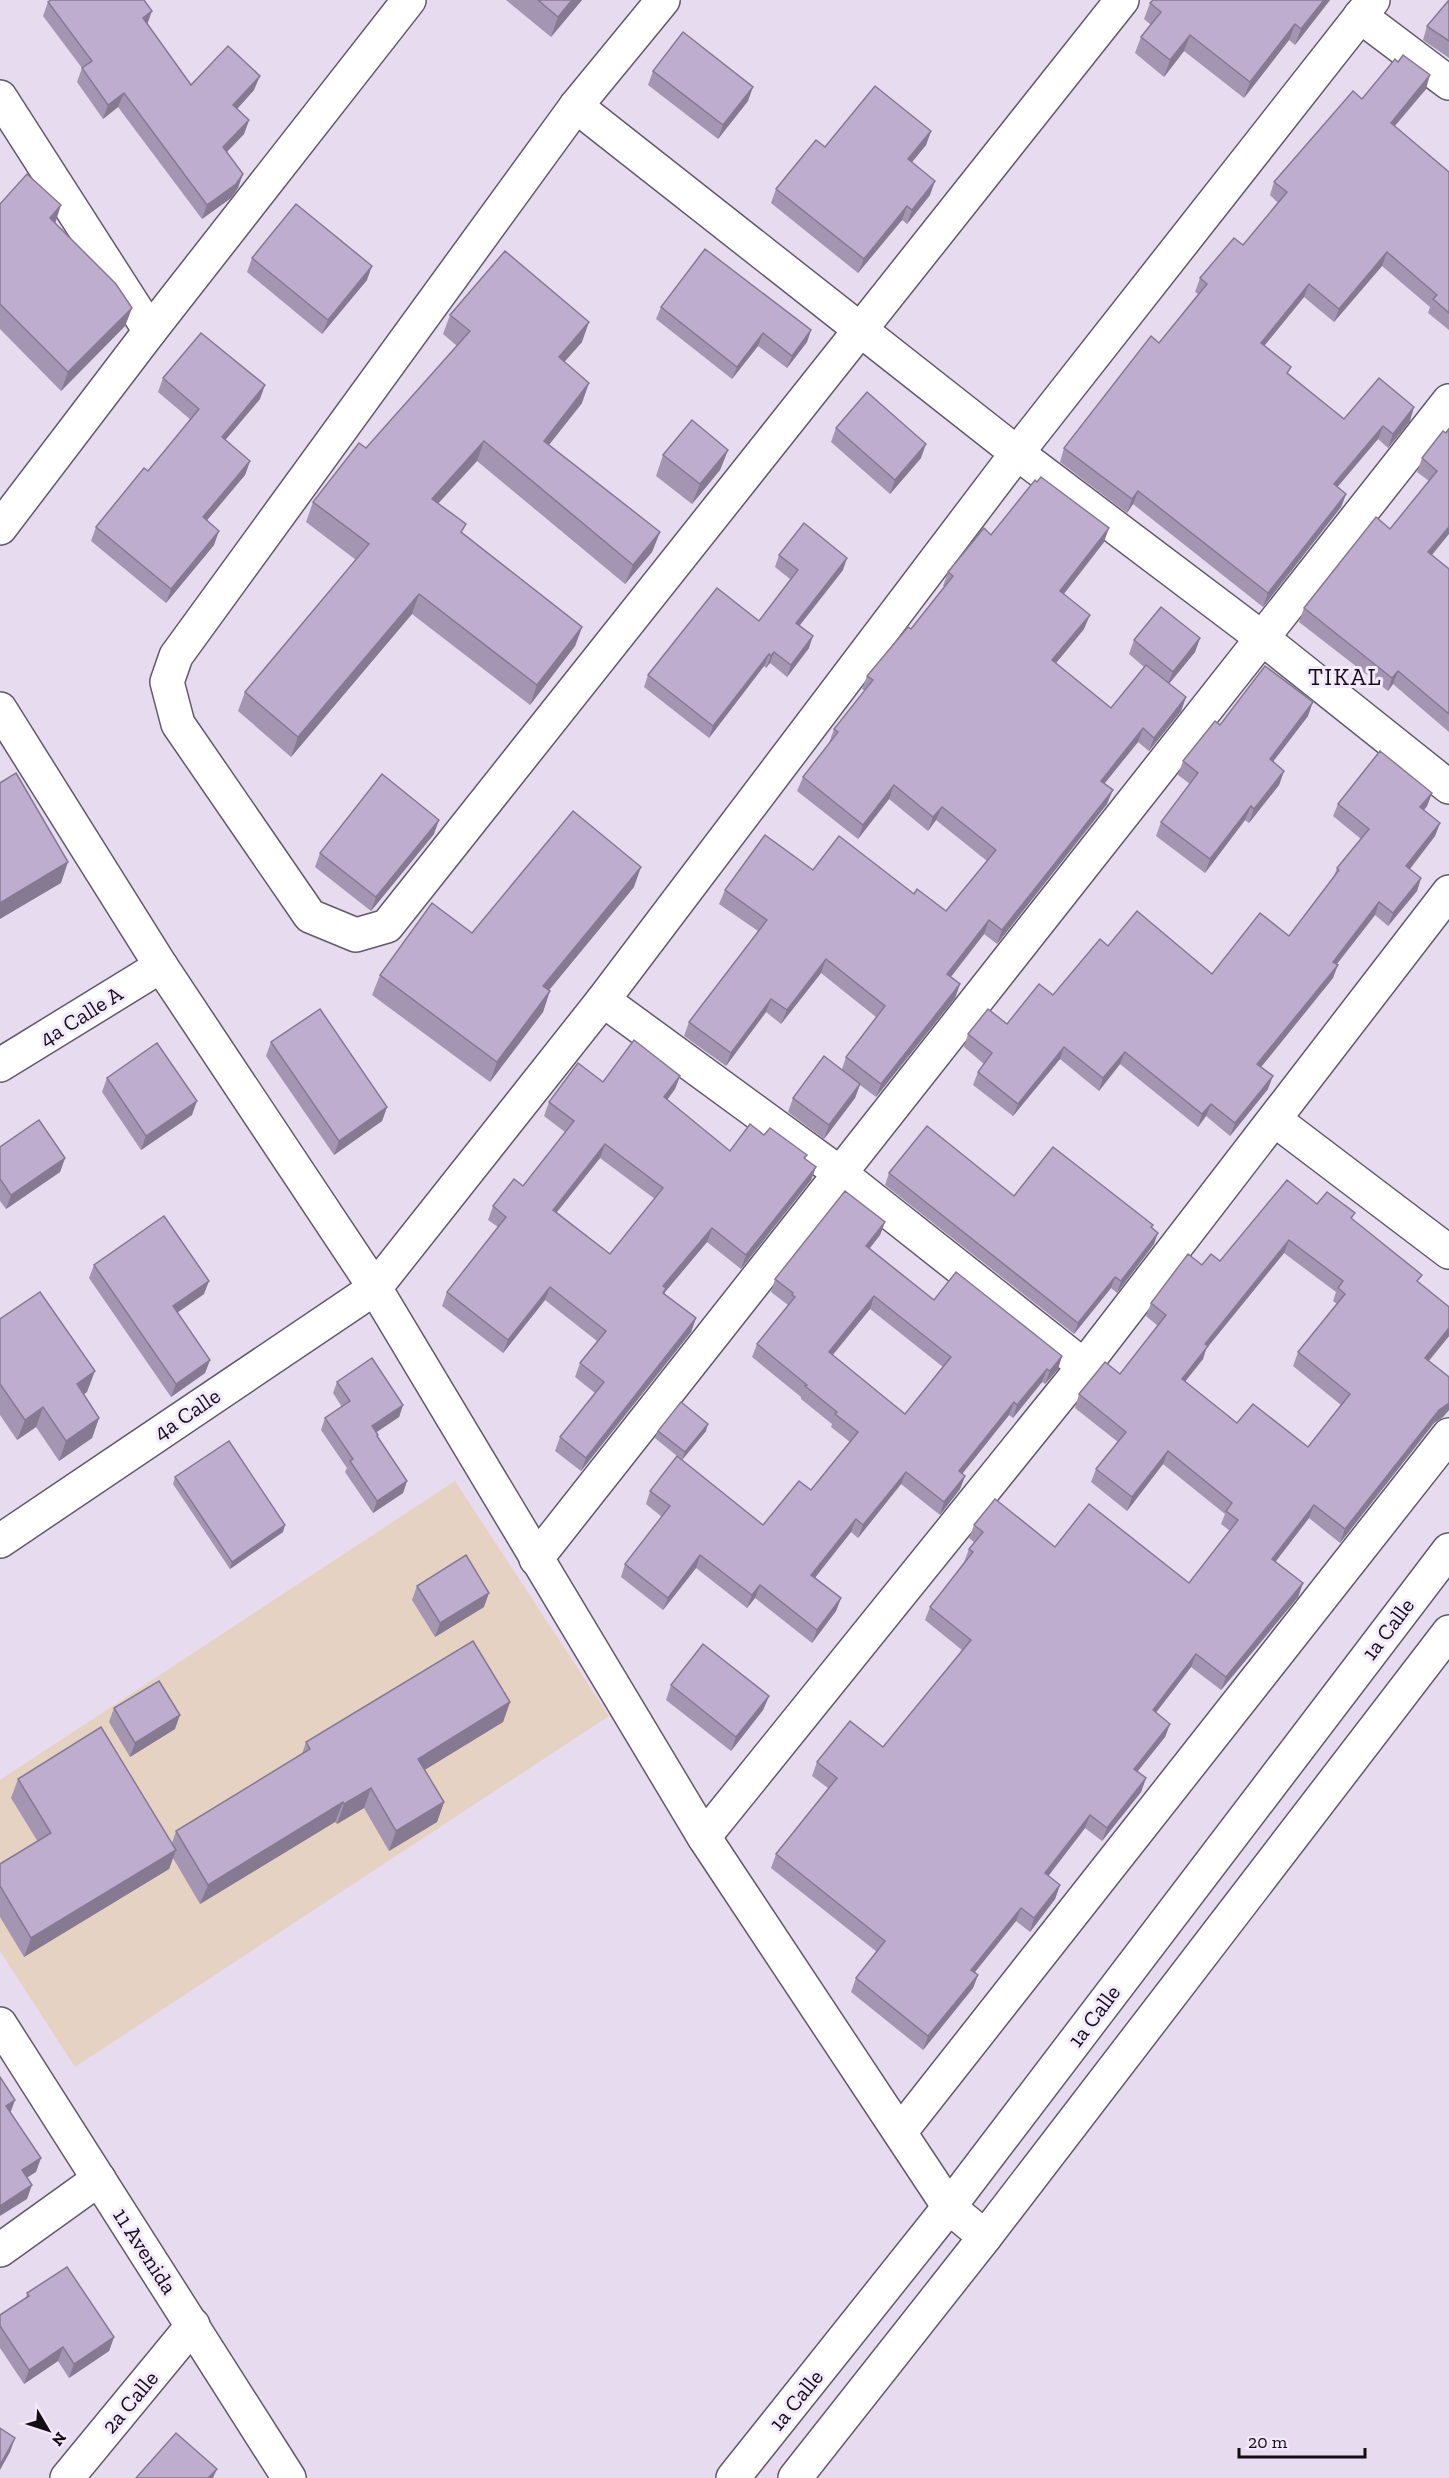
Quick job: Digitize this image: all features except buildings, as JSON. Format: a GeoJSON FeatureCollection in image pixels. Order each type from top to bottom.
{"type":"FeatureCollection","features":[{"type":"Feature","properties":{"kind":"street"},"geometry":{"type":"LineString","coordinates":[[0,528],[150,331],[409,0]]}},
{"type":"Feature","properties":{"kind":"street"},"geometry":{"type":"LineString","coordinates":[[663,0],[576,106],[176,656],[167,682],[178,724],[310,916],[356,935],[387,926],[1122,0]]}},
{"type":"Feature","properties":{"kind":"street"},"geometry":{"type":"LineString","coordinates":[[1366,8],[1449,82]]}},
{"type":"Feature","properties":{"kind":"street","name":"4a Calle"},"geometry":{"type":"LineString","coordinates":[[0,1541],[375,1288],[603,999],[1017,453],[1366,8]]}},
{"type":"Feature","properties":{"kind":"street"},"geometry":{"type":"LineString","coordinates":[[0,97],[150,331]]}},
{"type":"Feature","properties":{"kind":"street"},"geometry":{"type":"LineString","coordinates":[[576,106],[860,331],[1262,638],[1449,787]]}},
{"type":"Feature","properties":{"kind":"street"},"geometry":{"type":"LineString","coordinates":[[536,1559],[1449,401]]}},
{"type":"Feature","properties":{"kind":"street"},"geometry":{"type":"LineString","coordinates":[[0,710],[161,966],[375,1288],[704,1837],[949,2207],[985,2237]]}},
{"type":"Feature","properties":{"kind":"street"},"geometry":{"type":"LineString","coordinates":[[704,1837],[1084,1366],[1449,892]]}},
{"type":"Feature","properties":{"kind":"street","name":"4a Calle A"},"geometry":{"type":"LineString","coordinates":[[0,1065],[161,966]]}},
{"type":"Feature","properties":{"kind":"street"},"geometry":{"type":"LineString","coordinates":[[603,999],[841,1174],[1084,1366]]}},
{"type":"Feature","properties":{"kind":"street"},"geometry":{"type":"LineString","coordinates":[[1275,1120],[1449,1252]]}},
{"type":"Feature","properties":{"kind":"street"},"geometry":{"type":"LineString","coordinates":[[901,2132],[1449,1435]]}},
{"type":"Feature","properties":{"kind":"street","name":"1a Calle"},"geometry":{"type":"LineString","coordinates":[[733,2478],[949,2207],[1449,1550]]}},
{"type":"Feature","properties":{"kind":"street","name":"1a Calle"},"geometry":{"type":"LineString","coordinates":[[795,2478],[985,2237],[1449,1632]]}},
{"type":"Feature","properties":{"kind":"street","name":"11 Avenida"},"geometry":{"type":"LineString","coordinates":[[0,2024],[289,2478]]}},
{"type":"Feature","properties":{"kind":"street"},"geometry":{"type":"LineString","coordinates":[[0,2250],[99,2179]]}},
{"type":"Feature","properties":{"kind":"street","name":"2a Calle"},"geometry":{"type":"LineString","coordinates":[[67,2478],[193,2325]]}},
{"type":"Feature","properties":{"kind":"shaded area"},"geometry":{"type":"Polygon","coordinates":[[[455,1481],[609,1716],[75,2067],[0,1951],[0,1780],[455,1481]]]}},
{"type":"Feature","properties":{"kind":"district","name":"TIKAL"},"geometry":{"type":"Point","coordinates":[1345,676]}}]}
